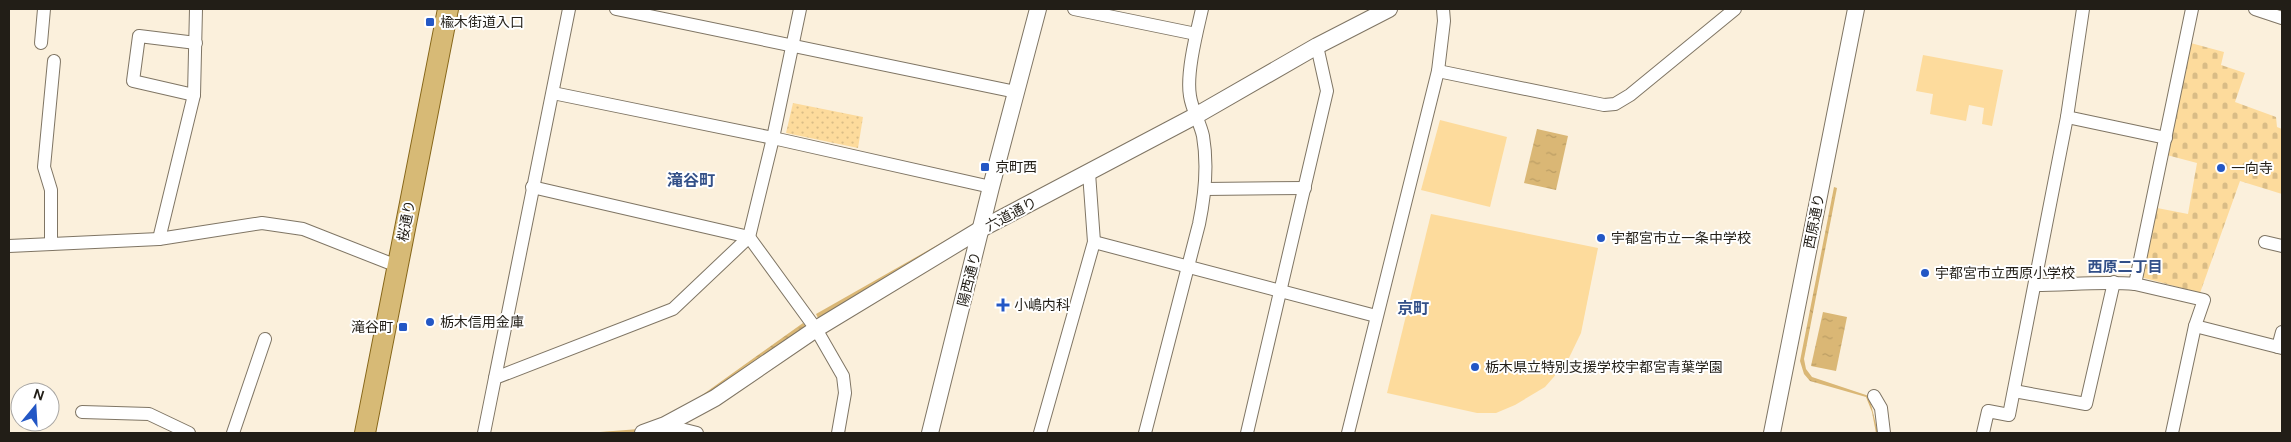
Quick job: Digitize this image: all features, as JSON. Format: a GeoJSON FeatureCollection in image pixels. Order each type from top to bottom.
{"type":"FeatureCollection","features":[{"type":"Feature","properties":{"kind":"main road","name":"桜通り"},"geometry":{"type":"LineString","coordinates":[[365,433],[448,9]]}},
{"type":"Feature","properties":{"kind":"street"},"geometry":{"type":"LineString","coordinates":[[41,42],[44,9]]}},
{"type":"Feature","properties":{"kind":"street"},"geometry":{"type":"LineString","coordinates":[[159,239],[194,95],[196,9]]}},
{"type":"Feature","properties":{"kind":"street"},"geometry":{"type":"LineString","coordinates":[[484,433],[569,9]]}},
{"type":"Feature","properties":{"kind":"street"},"geometry":{"type":"LineString","coordinates":[[616,9],[1016,92]]}},
{"type":"Feature","properties":{"kind":"street"},"geometry":{"type":"LineString","coordinates":[[495,378],[673,308],[749,237],[773,138],[800,9]]}},
{"type":"Feature","properties":{"kind":"street","name":"陽西通り"},"geometry":{"type":"LineString","coordinates":[[930,433],[991,187],[1038,9]]}},
{"type":"Feature","properties":{"kind":"street"},"geometry":{"type":"LineString","coordinates":[[1074,9],[1196,34]]}},
{"type":"Feature","properties":{"kind":"street"},"geometry":{"type":"LineString","coordinates":[[1145,433],[1200,224],[1205,189],[1203,136],[1190,96],[1196,34],[1202,9]]}},
{"type":"Feature","properties":{"kind":"street","name":"六道通り"},"geometry":{"type":"LineString","coordinates":[[643,433],[664,429],[715,398],[816,330],[981,229],[1197,115],[1317,46],[1389,9]]}},
{"type":"Feature","properties":{"kind":"street"},"geometry":{"type":"LineString","coordinates":[[1348,433],[1438,71],[1444,22],[1443,9]]}},
{"type":"Feature","properties":{"kind":"street"},"geometry":{"type":"LineString","coordinates":[[1438,71],[1604,105],[1615,104],[1630,95],[1735,9]]}},
{"type":"Feature","properties":{"kind":"street","name":"西原通り"},"geometry":{"type":"LineString","coordinates":[[1772,433],[1856,9]]}},
{"type":"Feature","properties":{"kind":"street"},"geometry":{"type":"LineString","coordinates":[[1983,433],[1988,411],[2009,415],[2067,116],[2083,9]]}},
{"type":"Feature","properties":{"kind":"street"},"geometry":{"type":"LineString","coordinates":[[2135,284],[2192,9]]}},
{"type":"Feature","properties":{"kind":"street"},"geometry":{"type":"LineString","coordinates":[[2260,9],[2282,18]]}},
{"type":"Feature","properties":{"kind":"street"},"geometry":{"type":"LineString","coordinates":[[194,95],[132,81],[140,36],[196,44]]}},
{"type":"Feature","properties":{"kind":"street"},"geometry":{"type":"LineString","coordinates":[[1247,433],[1327,91],[1317,46]]}},
{"type":"Feature","properties":{"kind":"street"},"geometry":{"type":"LineString","coordinates":[[51,244],[51,190],[44,168],[54,62]]}},
{"type":"Feature","properties":{"kind":"street"},"geometry":{"type":"LineString","coordinates":[[553,93],[773,138],[991,187]]}},
{"type":"Feature","properties":{"kind":"street"},"geometry":{"type":"LineString","coordinates":[[2067,116],[2166,138]]}},
{"type":"Feature","properties":{"kind":"street"},"geometry":{"type":"LineString","coordinates":[[1040,433],[1094,242],[1089,173]]}},
{"type":"Feature","properties":{"kind":"street"},"geometry":{"type":"LineString","coordinates":[[532,187],[749,237],[816,330],[843,376],[845,393],[838,433]]}},
{"type":"Feature","properties":{"kind":"street"},"geometry":{"type":"LineString","coordinates":[[1205,189],[1305,188]]}},
{"type":"Feature","properties":{"kind":"street"},"geometry":{"type":"LineString","coordinates":[[9,246],[159,239],[262,224],[303,229],[397,266]]}},
{"type":"Feature","properties":{"kind":"street"},"geometry":{"type":"LineString","coordinates":[[1094,242],[1376,316]]}},
{"type":"Feature","properties":{"kind":"street"},"geometry":{"type":"LineString","coordinates":[[2266,242],[2282,246]]}},
{"type":"Feature","properties":{"kind":"street"},"geometry":{"type":"LineString","coordinates":[[2035,285],[2074,286],[2114,282],[2135,284],[2204,300],[2196,326],[2172,433]]}},
{"type":"Feature","properties":{"kind":"street"},"geometry":{"type":"LineString","coordinates":[[2014,391],[2086,404],[2114,282]]}},
{"type":"Feature","properties":{"kind":"street"},"geometry":{"type":"LineString","coordinates":[[2196,326],[2280,348],[2282,332]]}},
{"type":"Feature","properties":{"kind":"street"},"geometry":{"type":"LineString","coordinates":[[233,433],[265,339]]}},
{"type":"Feature","properties":{"kind":"street"},"geometry":{"type":"LineString","coordinates":[[1874,396],[1881,408],[1884,433]]}},
{"type":"Feature","properties":{"kind":"street"},"geometry":{"type":"LineString","coordinates":[[82,412],[149,414],[190,433]]}},
{"type":"Feature","properties":{"kind":"street"},"geometry":{"type":"LineString","coordinates":[[664,429],[697,433]]}},
{"type":"Feature","properties":{"kind":"green space","name":"一向寺"},"geometry":{"type":"Polygon","coordinates":[[[2187,42],[2224,52],[2221,65],[2245,73],[2235,102],[2276,117],[2277,127],[2282,129],[2282,194],[2240,181],[2200,293],[2137,276],[2152,207],[2188,214],[2197,163],[2163,154],[2187,42]]]}},
{"type":"Feature","properties":{"kind":"green space"},"geometry":{"type":"Polygon","coordinates":[[[1923,55],[2003,70],[1992,126],[1982,124],[1984,108],[1969,105],[1966,121],[1930,114],[1933,94],[1916,91],[1923,55]]]}},
{"type":"Feature","properties":{"kind":"green space"},"geometry":{"type":"Polygon","coordinates":[[[793,103],[863,117],[858,148],[786,133],[793,103]]]}},
{"type":"Feature","properties":{"kind":"green space"},"geometry":{"type":"Polygon","coordinates":[[[1440,120],[1507,137],[1490,207],[1421,190],[1440,120]]]}},
{"type":"Feature","properties":{"kind":"green space"},"geometry":{"type":"Polygon","coordinates":[[[1431,214],[1598,248],[1581,333],[1567,362],[1545,387],[1515,405],[1496,413],[1477,413],[1387,393],[1431,214]]]}},
{"type":"Feature","properties":{"kind":"water"},"geometry":{"type":"Polygon","coordinates":[[[1537,129],[1568,136],[1556,190],[1524,183],[1537,129]]]}},
{"type":"Feature","properties":{"kind":"water"},"geometry":{"type":"Polygon","coordinates":[[[1834,187],[1837,188],[1804,359],[1806,369],[1812,377],[1869,396],[1878,433],[1876,433],[1872,412],[1866,397],[1810,381],[1804,374],[1800,361],[1834,187]]]}},
{"type":"Feature","properties":{"kind":"water"},"geometry":{"type":"Polygon","coordinates":[[[962,231],[963,234],[818,318],[816,314],[962,231]]]}},
{"type":"Feature","properties":{"kind":"water"},"geometry":{"type":"Polygon","coordinates":[[[1823,312],[1847,317],[1836,371],[1811,366],[1823,312]]]}},
{"type":"Feature","properties":{"kind":"water"},"geometry":{"type":"Polygon","coordinates":[[[803,323],[806,326],[696,406],[640,433],[587,433],[639,429],[661,419],[691,403],[803,323]]]}},
{"type":"Feature","properties":{"kind":"place","name":"楡木街道入口"},"geometry":{"type":"Point","coordinates":[430,22]}},
{"type":"Feature","properties":{"kind":"place","name":"京町西"},"geometry":{"type":"Point","coordinates":[985,167]}},
{"type":"Feature","properties":{"kind":"place","name":"一向寺"},"geometry":{"type":"Point","coordinates":[2221,168]}},
{"type":"Feature","properties":{"kind":"place","name":"宇都宮市立一条中学校"},"geometry":{"type":"Point","coordinates":[1601,238]}},
{"type":"Feature","properties":{"kind":"place","name":"宇都宮市立西原小学校"},"geometry":{"type":"Point","coordinates":[1925,273]}},
{"type":"Feature","properties":{"kind":"place","name":"小嶋内科"},"geometry":{"type":"Point","coordinates":[1003,305]}},
{"type":"Feature","properties":{"kind":"place","name":"栃木信用金庫"},"geometry":{"type":"Point","coordinates":[430,322]}},
{"type":"Feature","properties":{"kind":"place","name":"滝谷町"},"geometry":{"type":"Point","coordinates":[403,327]}},
{"type":"Feature","properties":{"kind":"place","name":"栃木県立特別支援学校宇都宮青葉学園"},"geometry":{"type":"Point","coordinates":[1475,367]}},
{"type":"Feature","properties":{"kind":"district","name":"滝谷町"},"geometry":{"type":"Point","coordinates":[691,180]}},
{"type":"Feature","properties":{"kind":"district","name":"西原二丁目"},"geometry":{"type":"Point","coordinates":[2125,267]}},
{"type":"Feature","properties":{"kind":"district","name":"京町"},"geometry":{"type":"Point","coordinates":[1413,308]}}]}
